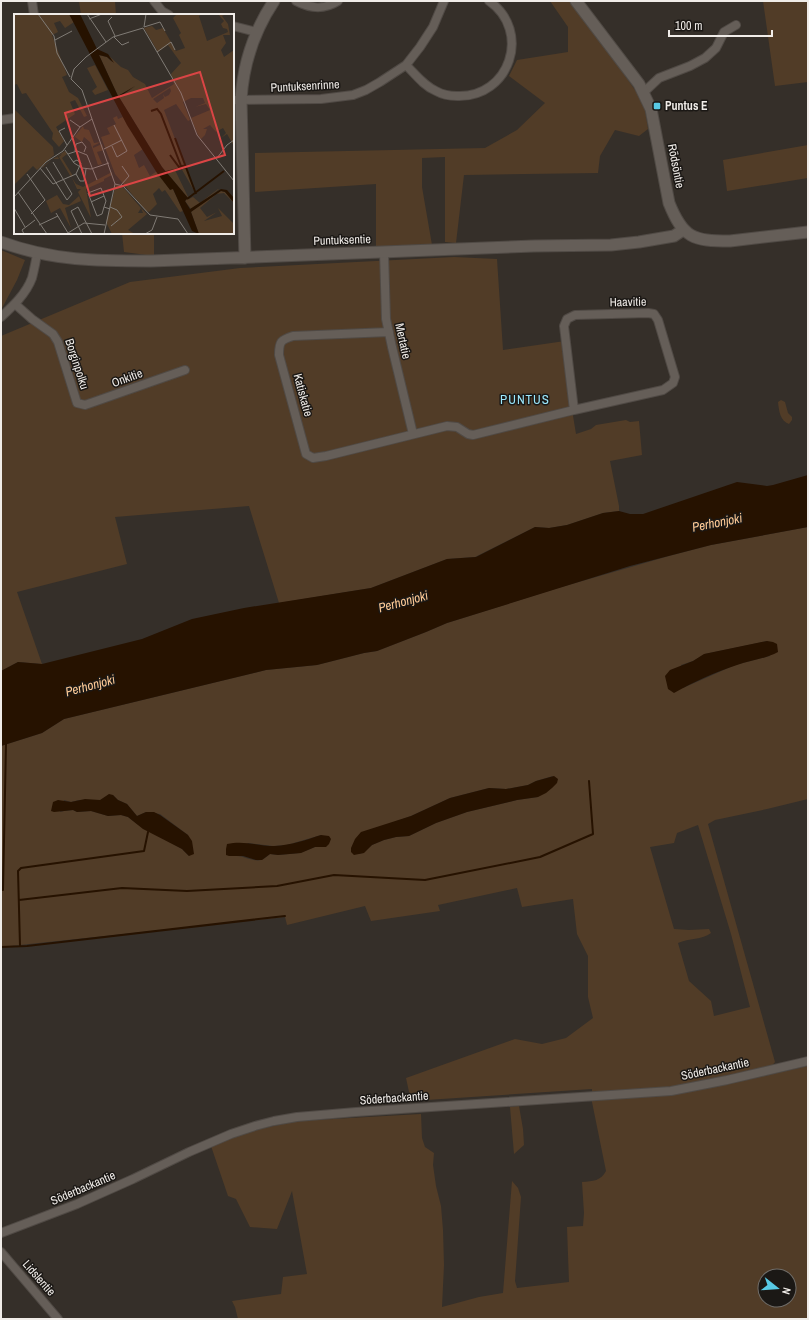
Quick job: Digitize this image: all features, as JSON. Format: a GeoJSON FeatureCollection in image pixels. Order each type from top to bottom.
{"type":"FeatureCollection","features":[{"type":"Feature","properties":{"kind":"street"},"geometry":{"type":"LineString","coordinates":[[32,1],[34,14]]}},
{"type":"Feature","properties":{"kind":"street"},"geometry":{"type":"LineString","coordinates":[[154,1],[168,14]]}},
{"type":"Feature","properties":{"kind":"street"},"geometry":{"type":"LineString","coordinates":[[245,258],[237,100],[256,32],[274,1]]}},
{"type":"Feature","properties":{"kind":"street"},"geometry":{"type":"LineString","coordinates":[[296,1],[302,4],[321,8],[338,1]]}},
{"type":"Feature","properties":{"kind":"street","name":"Puntuksenrinne"},"geometry":{"type":"LineString","coordinates":[[237,100],[321,100],[353,95],[366,90],[406,65],[420,48],[433,27],[444,1]]}},
{"type":"Feature","properties":{"kind":"street"},"geometry":{"type":"LineString","coordinates":[[406,65],[427,86],[435,91],[447,95],[464,96],[475,94],[485,90],[496,82],[503,73],[509,60],[512,46],[512,35],[509,24],[504,15],[498,7],[489,1]]}},
{"type":"Feature","properties":{"kind":"street","name":"Rödsöntie"},"geometry":{"type":"LineString","coordinates":[[576,1],[644,92],[651,109],[669,203],[683,230]]}},
{"type":"Feature","properties":{"kind":"street"},"geometry":{"type":"LineString","coordinates":[[644,92],[659,78],[690,66],[705,58],[716,48],[724,32],[736,25]]}},
{"type":"Feature","properties":{"kind":"street"},"geometry":{"type":"LineString","coordinates":[[234,26],[256,32]]}},
{"type":"Feature","properties":{"kind":"street"},"geometry":{"type":"LineString","coordinates":[[1,120],[14,118]]}},
{"type":"Feature","properties":{"kind":"street"},"geometry":{"type":"LineString","coordinates":[[683,230],[695,238],[702,240],[730,242],[808,232]]}},
{"type":"Feature","properties":{"kind":"street","name":"Puntuksentie"},"geometry":{"type":"LineString","coordinates":[[1,242],[56,257],[100,261],[151,261],[534,246],[611,245],[674,236],[683,230]]}},
{"type":"Feature","properties":{"kind":"street","name":"Mertatie"},"geometry":{"type":"LineString","coordinates":[[384,252],[386,319],[413,434]]}},
{"type":"Feature","properties":{"kind":"street"},"geometry":{"type":"LineString","coordinates":[[1,317],[16,304],[32,279],[37,253]]}},
{"type":"Feature","properties":{"kind":"street","name":"Borginpolku"},"geometry":{"type":"LineString","coordinates":[[16,304],[32,319],[53,334],[58,342],[77,403]]}},
{"type":"Feature","properties":{"kind":"street","name":"Haavitie"},"geometry":{"type":"LineString","coordinates":[[413,434],[447,426],[457,427],[468,434],[473,435],[663,390],[673,383],[675,377],[658,320],[654,314],[575,315],[567,319],[564,326],[574,410]]}},
{"type":"Feature","properties":{"kind":"street","name":"Katiskatie"},"geometry":{"type":"LineString","coordinates":[[389,332],[293,336],[283,339],[279,345],[279,354],[306,454],[312,458],[326,456],[413,434]]}},
{"type":"Feature","properties":{"kind":"street","name":"Onkitie"},"geometry":{"type":"LineString","coordinates":[[77,403],[85,405],[185,370]]}},
{"type":"Feature","properties":{"kind":"street","name":"Söderbackantie"},"geometry":{"type":"LineString","coordinates":[[1,1233],[76,1204],[231,1134],[274,1121],[297,1117],[363,1112],[672,1091],[808,1061]]}},
{"type":"Feature","properties":{"kind":"street","name":"Lidslentie"},"geometry":{"type":"LineString","coordinates":[[1,1252],[58,1319]]}},
{"type":"Feature","properties":{"kind":"shaded area"},"geometry":{"type":"Polygon","coordinates":[[[79,1],[115,1],[116,14],[81,14],[79,1]]]}},
{"type":"Feature","properties":{"kind":"shaded area"},"geometry":{"type":"Polygon","coordinates":[[[550,1],[571,1],[584,17],[644,103],[648,129],[639,136],[615,130],[600,156],[598,173],[464,175],[456,243],[445,242],[445,157],[422,158],[422,187],[432,245],[376,247],[376,184],[255,192],[255,153],[485,148],[517,130],[545,103],[509,76],[517,60],[568,52],[568,27],[550,1]]]}},
{"type":"Feature","properties":{"kind":"shaded area"},"geometry":{"type":"Polygon","coordinates":[[[763,1],[808,1],[808,82],[775,86],[763,1]]]}},
{"type":"Feature","properties":{"kind":"shaded area"},"geometry":{"type":"Polygon","coordinates":[[[808,145],[808,178],[727,191],[723,160],[808,145]]]}},
{"type":"Feature","properties":{"kind":"shaded area"},"geometry":{"type":"Polygon","coordinates":[[[122,234],[154,234],[154,256],[124,252],[122,234]]]}},
{"type":"Feature","properties":{"kind":"shaded area"},"geometry":{"type":"Polygon","coordinates":[[[1,250],[25,260],[17,280],[1,310],[1,250]]]}},
{"type":"Feature","properties":{"kind":"shaded area"},"geometry":{"type":"Polygon","coordinates":[[[454,257],[497,259],[503,350],[565,341],[566,373],[576,434],[591,429],[596,425],[626,420],[630,422],[639,421],[642,455],[610,461],[619,511],[603,513],[567,525],[549,528],[535,527],[475,557],[447,559],[371,588],[279,603],[249,506],[115,517],[127,564],[17,592],[42,664],[18,662],[1,671],[1,336],[130,282],[240,268],[454,257]]]}},
{"type":"Feature","properties":{"kind":"shaded area"},"geometry":{"type":"Polygon","coordinates":[[[781,400],[785,402],[788,413],[792,417],[789,424],[784,421],[780,415],[778,402],[781,400]]]}},
{"type":"Feature","properties":{"kind":"shaded area"},"geometry":{"type":"Polygon","coordinates":[[[808,527],[808,799],[715,820],[708,824],[775,1062],[764,1076],[808,1066],[808,1319],[238,1319],[232,1301],[281,1294],[283,1277],[307,1274],[292,1191],[277,1229],[250,1227],[236,1199],[228,1196],[211,1146],[251,1131],[297,1121],[421,1114],[422,1138],[425,1147],[434,1153],[433,1165],[441,1206],[444,1265],[442,1307],[479,1297],[503,1293],[512,1181],[518,1188],[521,1197],[515,1281],[517,1288],[569,1282],[567,1227],[583,1226],[584,1213],[582,1182],[599,1179],[606,1171],[592,1102],[592,1089],[411,1101],[406,1078],[515,1039],[542,1044],[566,1038],[593,1018],[588,997],[588,956],[577,934],[573,899],[522,907],[517,888],[438,905],[440,911],[371,921],[365,906],[287,925],[285,917],[1,947],[1,890],[3,890],[1,746],[42,733],[64,719],[266,670],[317,665],[377,651],[447,623],[558,588],[711,545],[808,527]],[[767,641],[705,654],[693,661],[681,665],[683,688],[735,665],[770,656],[767,641]],[[553,776],[528,785],[506,789],[489,788],[450,798],[394,822],[358,854],[363,853],[372,845],[384,840],[409,836],[436,823],[467,812],[517,800],[538,797],[553,776]],[[113,795],[100,801],[79,800],[71,802],[64,800],[60,812],[73,810],[77,812],[91,811],[108,816],[121,815],[128,817],[137,824],[182,849],[189,856],[188,835],[160,814],[146,812],[137,816],[127,804],[118,800],[113,795]],[[698,825],[677,833],[674,843],[650,847],[674,929],[709,929],[711,933],[704,937],[678,943],[689,981],[711,1001],[714,1016],[750,1007],[731,934],[698,825]],[[321,835],[287,845],[273,846],[248,843],[237,856],[252,860],[262,860],[270,854],[278,855],[300,853],[315,847],[326,847],[321,835]]]}},
{"type":"Feature","properties":{"kind":"shaded area"},"geometry":{"type":"Polygon","coordinates":[[[519,1106],[524,1145],[514,1154],[510,1107],[519,1106]]]}},
{"type":"Feature","properties":{"kind":"water","name":"Perhonjoki"},"geometry":{"type":"Polygon","coordinates":[[[808,475],[808,527],[711,545],[630,566],[447,623],[377,651],[317,665],[266,670],[64,719],[42,733],[1,746],[1,671],[18,662],[42,664],[142,639],[192,619],[244,608],[371,588],[447,559],[476,557],[535,527],[549,528],[567,525],[603,513],[619,511],[630,514],[643,514],[737,482],[767,486],[808,475]]]}},
{"type":"Feature","properties":{"kind":"water"},"geometry":{"type":"Polygon","coordinates":[[[767,641],[777,644],[778,652],[721,671],[674,693],[668,689],[665,676],[670,670],[693,661],[704,654],[767,641]]]}},
{"type":"Feature","properties":{"kind":"water"},"geometry":{"type":"Polygon","coordinates":[[[554,776],[558,779],[557,783],[546,793],[538,797],[517,800],[467,812],[436,823],[409,836],[384,840],[372,845],[364,853],[354,855],[351,852],[355,839],[361,832],[411,816],[450,798],[489,788],[506,789],[528,785],[554,776]]]}},
{"type":"Feature","properties":{"kind":"water"},"geometry":{"type":"Polygon","coordinates":[[[109,794],[127,804],[137,816],[146,812],[154,812],[160,815],[188,835],[192,841],[194,854],[189,856],[182,849],[143,829],[128,817],[121,815],[108,816],[91,811],[51,811],[53,802],[58,800],[71,802],[85,799],[100,800],[109,794]]]}},
{"type":"Feature","properties":{"kind":"water"},"geometry":{"type":"Polygon","coordinates":[[[321,835],[329,836],[331,839],[326,847],[315,847],[301,853],[278,855],[270,854],[262,860],[256,860],[243,856],[226,855],[227,844],[245,843],[275,846],[298,842],[321,835]]]}},
{"type":"Feature","properties":{"kind":"waterway"},"geometry":{"type":"LineString","coordinates":[[1,890],[3,890],[6,744]]}},
{"type":"Feature","properties":{"kind":"waterway"},"geometry":{"type":"LineString","coordinates":[[19,900],[122,888],[187,891],[277,886],[334,875],[425,880],[540,857],[593,834],[589,781]]}},
{"type":"Feature","properties":{"kind":"waterway"},"geometry":{"type":"LineString","coordinates":[[20,946],[18,871],[21,868],[144,851],[148,832]]}},
{"type":"Feature","properties":{"kind":"waterway"},"geometry":{"type":"LineString","coordinates":[[1,947],[27,946],[285,916]]}},
{"type":"Feature","properties":{"kind":"place","name":"Puntus E"},"geometry":{"type":"Point","coordinates":[657,106]}},
{"type":"Feature","properties":{"kind":"district","name":"PUNTUS"},"geometry":{"type":"Point","coordinates":[525,399]}}]}
